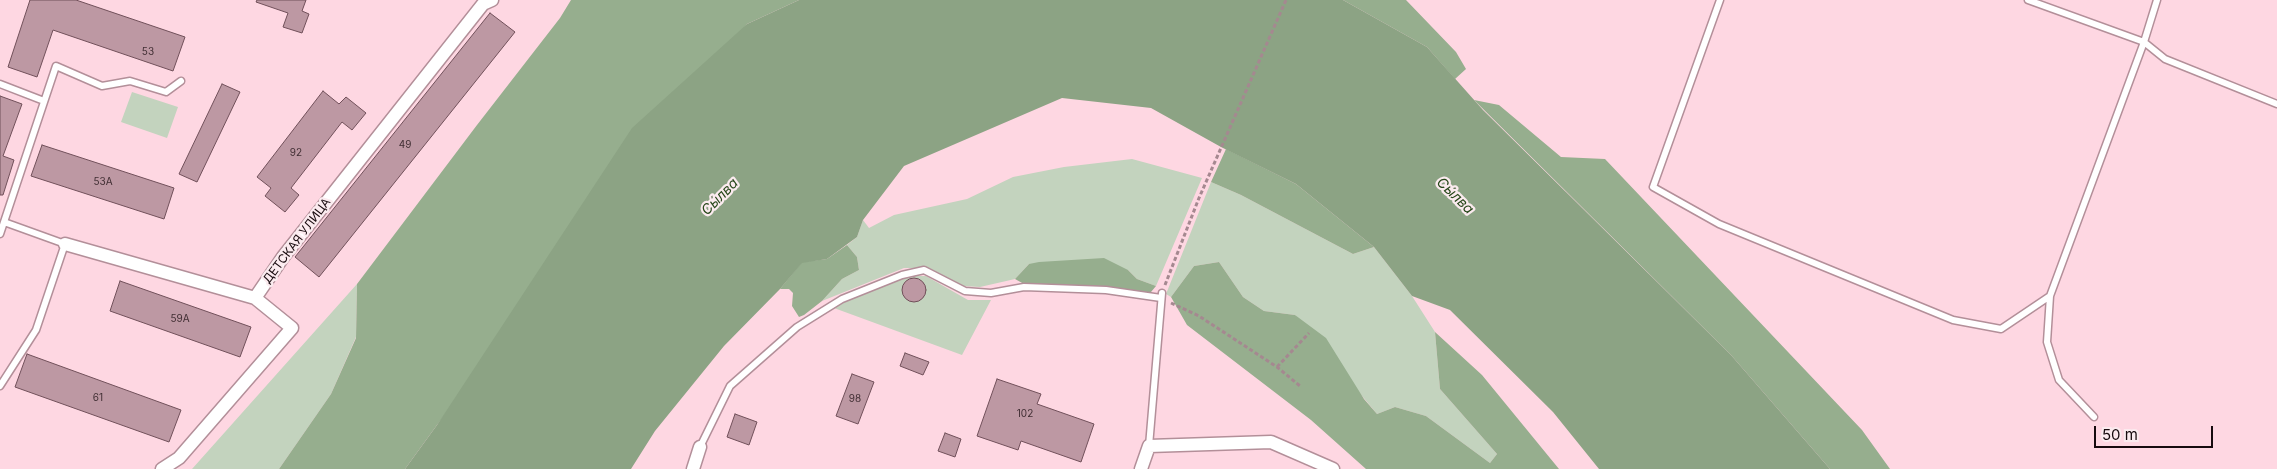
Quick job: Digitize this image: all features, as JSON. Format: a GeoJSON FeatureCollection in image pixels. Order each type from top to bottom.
{"type":"FeatureCollection","features":[{"type":"Feature","properties":{"kind":"street","name":"ДЕТСКАЯ УЛИЦА"},"geometry":{"type":"LineString","coordinates":[[255,298],[283,257],[483,4],[492,0]]}},
{"type":"Feature","properties":{"kind":"street"},"geometry":{"type":"LineString","coordinates":[[65,244],[255,298],[292,328],[179,458],[162,469]]}},
{"type":"Feature","properties":{"kind":"street"},"geometry":{"type":"LineString","coordinates":[[1141,469],[1149,446],[1272,442],[1333,469]]}},
{"type":"Feature","properties":{"kind":"street"},"geometry":{"type":"LineString","coordinates":[[692,469],[700,447]]}},
{"type":"Feature","properties":{"kind":"lane"},"geometry":{"type":"LineString","coordinates":[[1720,0],[1653,187],[1719,224],[1953,320],[2002,329],[2050,296]]}},
{"type":"Feature","properties":{"kind":"lane"},"geometry":{"type":"LineString","coordinates":[[2028,0],[2144,42],[2165,60],[2277,104]]}},
{"type":"Feature","properties":{"kind":"lane"},"geometry":{"type":"LineString","coordinates":[[2094,417],[2059,380],[2047,342],[2050,296],[2144,42],[2157,0]]}},
{"type":"Feature","properties":{"kind":"lane"},"geometry":{"type":"LineString","coordinates":[[0,234],[56,66],[102,86],[130,81],[166,92],[181,82]]}},
{"type":"Feature","properties":{"kind":"lane"},"geometry":{"type":"LineString","coordinates":[[0,84],[44,100]]}},
{"type":"Feature","properties":{"kind":"lane"},"geometry":{"type":"LineString","coordinates":[[0,386],[36,330],[65,244],[4,222]]}},
{"type":"Feature","properties":{"kind":"lane"},"geometry":{"type":"LineString","coordinates":[[700,447],[730,386],[797,327],[842,299],[902,275],[924,270],[965,291],[991,293],[1024,287],[1097,289],[1162,296],[1149,446]]}},
{"type":"Feature","properties":{"kind":"path"},"geometry":{"type":"LineString","coordinates":[[1286,0],[1199,198],[1162,296],[1199,316],[1277,366],[1300,386]]}},
{"type":"Feature","properties":{"kind":"path"},"geometry":{"type":"LineString","coordinates":[[1277,366],[1308,333]]}},
{"type":"Feature","properties":{"kind":"shaded area"},"geometry":{"type":"Polygon","coordinates":[[[571,0],[799,0],[747,24],[405,469],[279,469],[331,394],[356,338],[357,284],[560,18],[571,0]]]}},
{"type":"Feature","properties":{"kind":"shaded area"},"geometry":{"type":"Polygon","coordinates":[[[1343,0],[1406,0],[1456,52],[1466,69],[1455,79],[1427,47],[1343,0]]]}},
{"type":"Feature","properties":{"kind":"shaded area"},"geometry":{"type":"Polygon","coordinates":[[[132,92],[178,107],[167,138],[121,122],[132,92]]]}},
{"type":"Feature","properties":{"kind":"shaded area"},"geometry":{"type":"Polygon","coordinates":[[[1474,100],[1499,105],[1561,157],[1605,159],[1862,430],[1890,469],[1830,469],[1731,355],[1474,100]]]}},
{"type":"Feature","properties":{"kind":"shaded area"},"geometry":{"type":"Polygon","coordinates":[[[1226,149],[1296,184],[1374,247],[1353,254],[1241,195],[1211,182],[1226,149]]]}},
{"type":"Feature","properties":{"kind":"shaded area"},"geometry":{"type":"Polygon","coordinates":[[[1132,159],[1202,178],[1156,286],[1137,279],[1128,270],[1029,264],[1015,279],[980,287],[962,286],[929,268],[904,268],[822,301],[842,279],[859,270],[857,257],[847,245],[857,237],[863,220],[869,228],[894,215],[967,199],[1013,177],[1064,167],[1132,159]]]}},
{"type":"Feature","properties":{"kind":"shaded area"},"geometry":{"type":"Polygon","coordinates":[[[1211,182],[1241,195],[1353,254],[1374,247],[1412,296],[1435,332],[1440,389],[1497,454],[1490,463],[1426,416],[1395,407],[1377,414],[1295,315],[1264,311],[1243,297],[1219,262],[1194,266],[1171,297],[1166,294],[1211,182]]]}},
{"type":"Feature","properties":{"kind":"shaded area"},"geometry":{"type":"Polygon","coordinates":[[[847,245],[857,257],[859,270],[842,279],[822,301],[799,317],[792,306],[793,293],[789,289],[780,289],[802,262],[827,259],[847,245]]]}},
{"type":"Feature","properties":{"kind":"shaded area"},"geometry":{"type":"Polygon","coordinates":[[[1104,258],[1128,270],[1137,279],[1156,286],[1151,292],[1137,292],[1024,284],[1015,279],[1029,264],[1104,258]]]}},
{"type":"Feature","properties":{"kind":"shaded area"},"geometry":{"type":"Polygon","coordinates":[[[1219,262],[1243,297],[1264,311],[1295,315],[1326,338],[1364,399],[1377,414],[1395,407],[1426,416],[1490,463],[1497,454],[1440,389],[1435,332],[1482,375],[1559,469],[1366,469],[1311,420],[1187,325],[1171,297],[1194,266],[1219,262]]]}},
{"type":"Feature","properties":{"kind":"shaded area"},"geometry":{"type":"Polygon","coordinates":[[[910,276],[926,276],[968,300],[991,300],[962,355],[834,308],[843,302],[910,276]]]}},
{"type":"Feature","properties":{"kind":"shaded area"},"geometry":{"type":"Polygon","coordinates":[[[357,284],[356,337],[331,394],[279,469],[192,469],[357,284]]]}},
{"type":"Feature","properties":{"kind":"water","name":"Сы́лва"},"geometry":{"type":"Polygon","coordinates":[[[799,0],[1343,0],[1427,47],[1483,110],[1731,355],[1830,469],[1599,469],[1553,412],[1450,310],[1412,296],[1374,247],[1296,184],[1221,147],[1151,108],[1062,98],[904,166],[863,220],[857,237],[827,259],[802,263],[780,289],[724,346],[655,431],[631,469],[405,469],[437,425],[632,128],[747,24],[799,0]]]}},
{"type":"Feature","properties":{"kind":"building"},"geometry":{"type":"Polygon","coordinates":[[[30,0],[76,0],[185,37],[173,71],[53,30],[37,77],[8,67],[30,0]]]}},
{"type":"Feature","properties":{"kind":"building"},"geometry":{"type":"Polygon","coordinates":[[[257,0],[306,0],[302,11],[309,14],[302,33],[283,27],[288,13],[256,2],[257,0]]]}},
{"type":"Feature","properties":{"kind":"building"},"geometry":{"type":"Polygon","coordinates":[[[490,13],[515,32],[319,277],[295,257],[490,13]]]}},
{"type":"Feature","properties":{"kind":"building"},"geometry":{"type":"Polygon","coordinates":[[[222,84],[240,92],[197,182],[179,174],[222,84]]]}},
{"type":"Feature","properties":{"kind":"building"},"geometry":{"type":"Polygon","coordinates":[[[323,91],[339,104],[346,97],[366,113],[352,130],[342,122],[291,188],[299,195],[285,212],[265,196],[271,188],[257,177],[323,91]]]}},
{"type":"Feature","properties":{"kind":"building"},"geometry":{"type":"Polygon","coordinates":[[[0,96],[22,104],[3,156],[14,160],[3,195],[0,195],[0,96]]]}},
{"type":"Feature","properties":{"kind":"building"},"geometry":{"type":"Polygon","coordinates":[[[42,145],[174,188],[164,219],[31,176],[42,145]]]}},
{"type":"Feature","properties":{"kind":"building"},"geometry":{"type":"Polygon","coordinates":[[[914,278],[919,279],[925,285],[925,295],[919,301],[914,302],[909,301],[903,295],[902,290],[903,285],[909,279],[914,278]]]}},
{"type":"Feature","properties":{"kind":"building"},"geometry":{"type":"Polygon","coordinates":[[[120,281],[251,327],[240,357],[110,311],[120,281]]]}},
{"type":"Feature","properties":{"kind":"building"},"geometry":{"type":"Polygon","coordinates":[[[905,353],[929,362],[923,375],[900,366],[905,353]]]}},
{"type":"Feature","properties":{"kind":"building"},"geometry":{"type":"Polygon","coordinates":[[[27,354],[181,410],[169,442],[15,387],[27,354]]]}},
{"type":"Feature","properties":{"kind":"building"},"geometry":{"type":"Polygon","coordinates":[[[852,374],[874,382],[858,424],[836,416],[852,374]]]}},
{"type":"Feature","properties":{"kind":"building"},"geometry":{"type":"Polygon","coordinates":[[[997,379],[1041,394],[1037,404],[1094,424],[1081,462],[1021,441],[1018,450],[977,436],[997,379]]]}},
{"type":"Feature","properties":{"kind":"building"},"geometry":{"type":"Polygon","coordinates":[[[735,414],[757,422],[749,445],[727,437],[735,414]]]}},
{"type":"Feature","properties":{"kind":"building"},"geometry":{"type":"Polygon","coordinates":[[[945,433],[961,439],[955,457],[938,451],[945,433]]]}}]}
